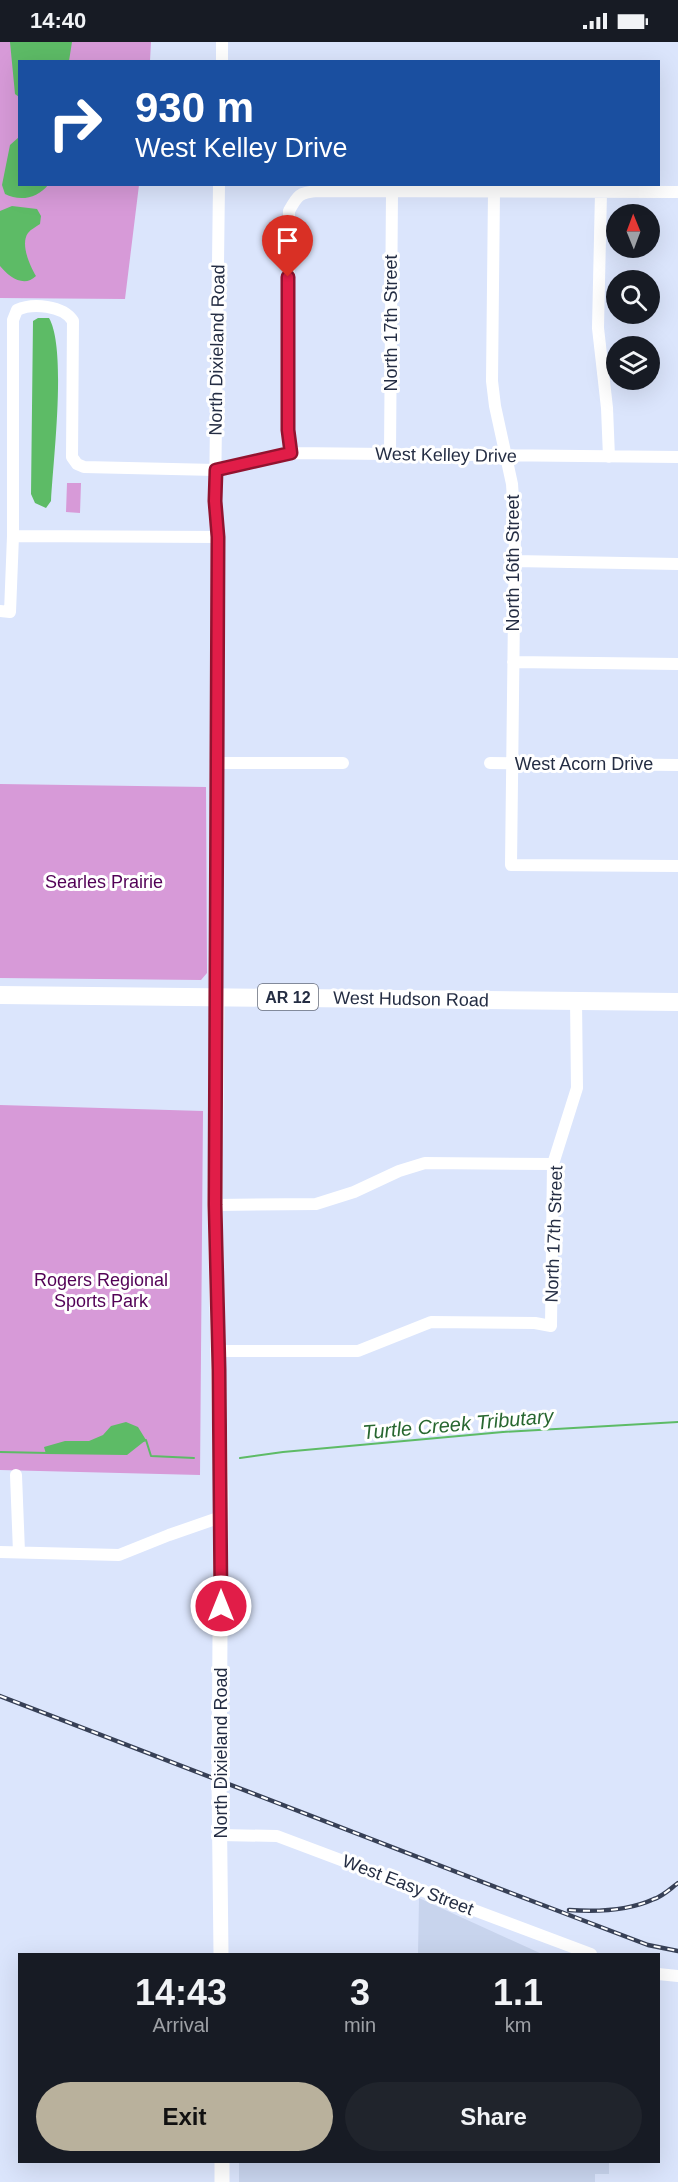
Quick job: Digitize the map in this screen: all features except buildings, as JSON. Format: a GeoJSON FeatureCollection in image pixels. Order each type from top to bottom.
{"type":"FeatureCollection","features":[{"type":"Feature","properties":{"kind":"highway","name":"West Hudson Road"},"geometry":{"type":"LineString","coordinates":[[0,995],[678,1002]]}},
{"type":"Feature","properties":{"kind":"main road","name":"North Dixieland Road"},"geometry":{"type":"LineString","coordinates":[[217,997],[215,1205],[221,1517],[219,1780],[221,1953]]}},
{"type":"Feature","properties":{"kind":"main road"},"geometry":{"type":"LineString","coordinates":[[222,2163],[222,2182]]}},
{"type":"Feature","properties":{"kind":"street"},"geometry":{"type":"LineString","coordinates":[[222,42],[222,60]]}},
{"type":"Feature","properties":{"kind":"street","name":"North Dixieland Road"},"geometry":{"type":"LineString","coordinates":[[217,997],[218,537],[215,501],[219,186]]}},
{"type":"Feature","properties":{"kind":"street"},"geometry":{"type":"LineString","coordinates":[[291,453],[288,430],[289,211],[297,197],[306,191],[318,190],[678,192]]}},
{"type":"Feature","properties":{"kind":"street","name":"North 17th Street"},"geometry":{"type":"LineString","coordinates":[[390,454],[392,191]]}},
{"type":"Feature","properties":{"kind":"street","name":"North 16th Street"},"geometry":{"type":"LineString","coordinates":[[494,191],[492,381],[513,494],[515,561],[511,865],[678,866]]}},
{"type":"Feature","properties":{"kind":"street"},"geometry":{"type":"LineString","coordinates":[[601,192],[598,328],[607,408],[609,457]]}},
{"type":"Feature","properties":{"kind":"street","name":"West Kelley Drive"},"geometry":{"type":"LineString","coordinates":[[13,536],[13,320],[17,310],[25,306],[51,308],[70,316],[73,321],[72,457],[77,464],[84,467],[216,470],[291,453],[678,457]]}},
{"type":"Feature","properties":{"kind":"street"},"geometry":{"type":"LineString","coordinates":[[0,611],[10,612],[13,536],[218,537]]}},
{"type":"Feature","properties":{"kind":"street"},"geometry":{"type":"LineString","coordinates":[[515,561],[678,564]]}},
{"type":"Feature","properties":{"kind":"street"},"geometry":{"type":"LineString","coordinates":[[513,662],[678,664]]}},
{"type":"Feature","properties":{"kind":"street"},"geometry":{"type":"LineString","coordinates":[[216,762],[343,763]]}},
{"type":"Feature","properties":{"kind":"street","name":"West Acorn Drive"},"geometry":{"type":"LineString","coordinates":[[490,764],[678,765]]}},
{"type":"Feature","properties":{"kind":"street","name":"North 17th Street"},"geometry":{"type":"LineString","coordinates":[[219,1351],[358,1351],[431,1322],[535,1323],[551,1326],[553,1164],[577,1088],[576,1000]]}},
{"type":"Feature","properties":{"kind":"street"},"geometry":{"type":"LineString","coordinates":[[215,1205],[316,1204],[354,1192],[399,1171],[425,1163],[553,1164]]}},
{"type":"Feature","properties":{"kind":"street"},"geometry":{"type":"LineString","coordinates":[[16,1475],[19,1552]]}},
{"type":"Feature","properties":{"kind":"street"},"geometry":{"type":"LineString","coordinates":[[0,1552],[119,1555],[221,1517]]}},
{"type":"Feature","properties":{"kind":"street","name":"West Easy Street"},"geometry":{"type":"LineString","coordinates":[[220,1836],[277,1836],[588,1953]]}},
{"type":"Feature","properties":{"kind":"street"},"geometry":{"type":"LineString","coordinates":[[660,1974],[678,1976]]}},
{"type":"Feature","properties":{"kind":"shaded area"},"geometry":{"type":"Polygon","coordinates":[[[10,42],[72,42],[69,60],[18,60],[18,96],[15,94],[10,42]]]}},
{"type":"Feature","properties":{"kind":"shaded area"},"geometry":{"type":"Polygon","coordinates":[[[18,138],[18,186],[47,186],[34,196],[17,198],[5,194],[2,185],[10,145],[18,138]]]}},
{"type":"Feature","properties":{"kind":"shaded area"},"geometry":{"type":"Polygon","coordinates":[[[12,206],[37,209],[41,216],[40,224],[29,232],[26,238],[27,255],[36,276],[27,281],[17,280],[0,266],[0,211],[12,206]]]}},
{"type":"Feature","properties":{"kind":"shaded area"},"geometry":{"type":"Polygon","coordinates":[[[38,318],[49,318],[57,354],[56,434],[51,501],[46,508],[35,503],[31,494],[33,321],[38,318]]]}},
{"type":"Feature","properties":{"kind":"shaded area"},"geometry":{"type":"Polygon","coordinates":[[[126,1422],[138,1427],[146,1440],[127,1455],[46,1454],[44,1447],[65,1441],[89,1441],[103,1435],[111,1426],[126,1422]]]}},
{"type":"Feature","properties":{"kind":"shaded area"},"geometry":{"type":"Polygon","coordinates":[[[419,1898],[540,1953],[418,1953],[419,1898]]]}},
{"type":"Feature","properties":{"kind":"shaded area"},"geometry":{"type":"Polygon","coordinates":[[[239,2163],[609,2163],[609,2174],[595,2174],[595,2182],[239,2182],[239,2163]]]}},
{"type":"Feature","properties":{"kind":"green space"},"geometry":{"type":"Polygon","coordinates":[[[0,42],[151,42],[150,60],[18,60],[18,186],[139,186],[125,299],[0,298],[0,42]]]}},
{"type":"Feature","properties":{"kind":"green space"},"geometry":{"type":"Polygon","coordinates":[[[67,483],[81,483],[80,513],[66,512],[67,483]]]}},
{"type":"Feature","properties":{"kind":"green space","name":"Searles Prairie"},"geometry":{"type":"Polygon","coordinates":[[[0,784],[206,787],[207,973],[201,980],[0,978],[0,784]]]}},
{"type":"Feature","properties":{"kind":"green space","name":"Rogers Regional Sports Park"},"geometry":{"type":"Polygon","coordinates":[[[0,1105],[203,1111],[200,1475],[0,1470],[0,1105]]]}},
{"type":"Feature","properties":{"kind":"waterway","name":"Turtle Creek Tributary"},"geometry":{"type":"LineString","coordinates":[[240,1458],[503,1432],[678,1422]]}},
{"type":"Feature","properties":{"kind":"waterway","name":"Turtle Creek Tributary"},"geometry":{"type":"LineString","coordinates":[[143,1441],[146,1440],[151,1456],[194,1458]]}},
{"type":"Feature","properties":{"kind":"waterway","name":"Turtle Creek Tributary"},"geometry":{"type":"LineString","coordinates":[[0,1452],[48,1453]]}},
{"type":"Feature","properties":{"kind":"railway"},"geometry":{"type":"LineString","coordinates":[[0,1696],[648,1945],[678,1951]]}},
{"type":"Feature","properties":{"kind":"railway"},"geometry":{"type":"LineString","coordinates":[[569,1910],[601,1911],[634,1906],[657,1898],[678,1883]]}},
{"type":"Feature","properties":{"kind":"route"},"geometry":{"type":"LineString","coordinates":[[221,1606],[215,1205],[218,537],[215,501],[216,470],[291,453],[288,430],[288,277]]}}]}
